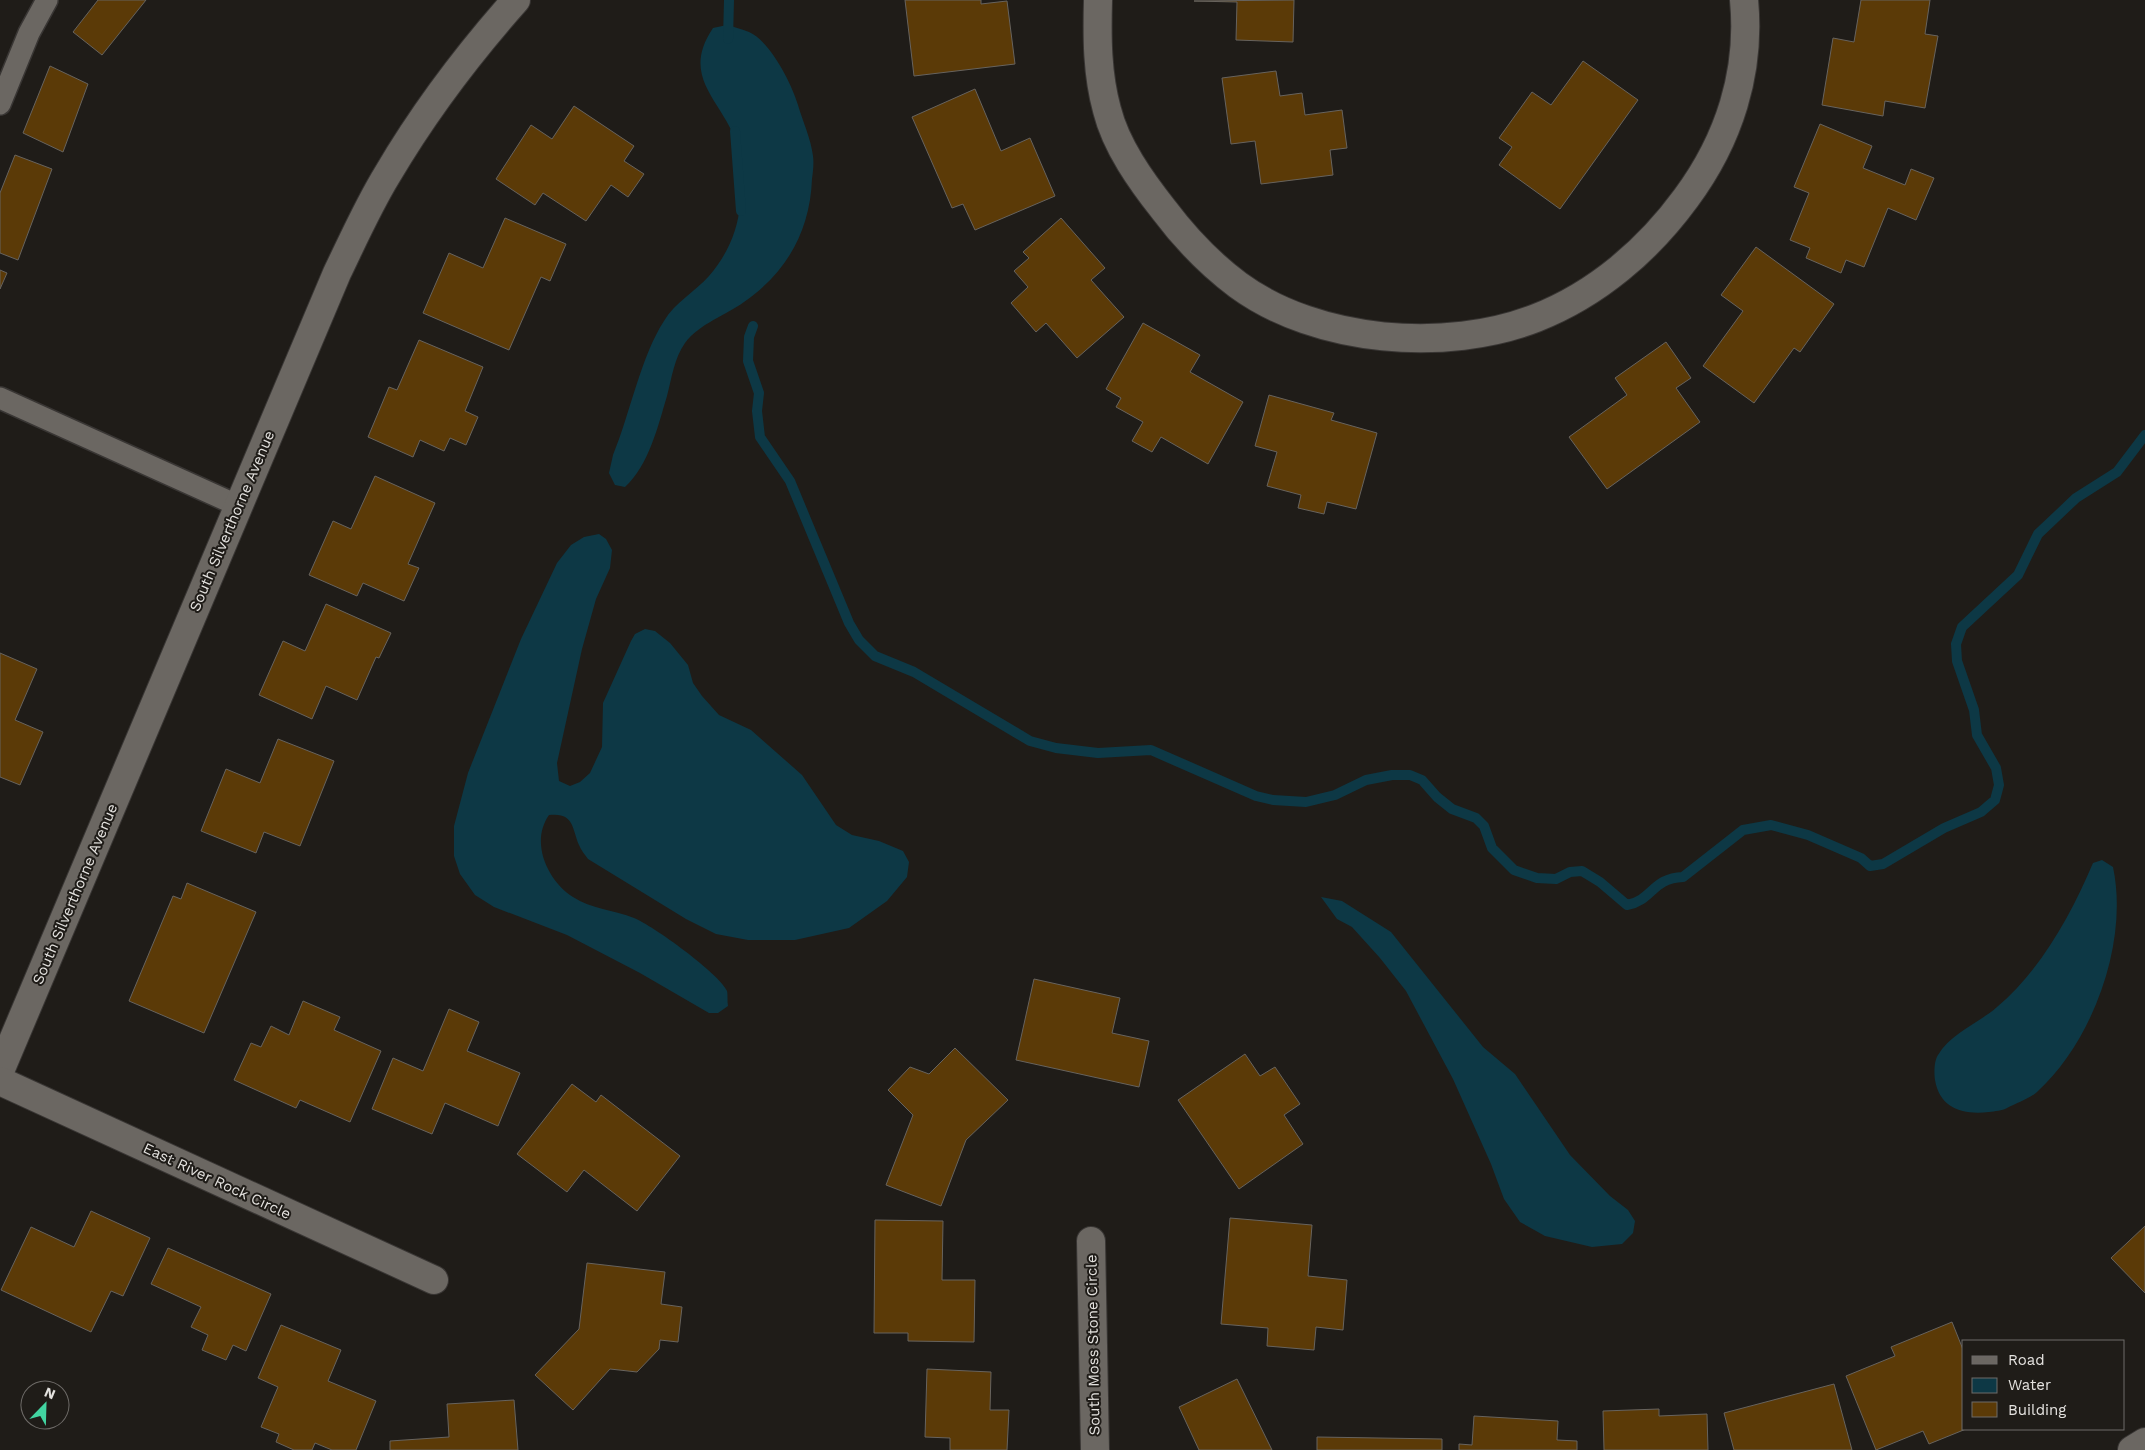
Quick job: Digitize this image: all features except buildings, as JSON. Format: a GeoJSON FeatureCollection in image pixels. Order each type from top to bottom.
{"type":"FeatureCollection","features":[{"type":"Feature","properties":{"kind":"street","name":"South Silverthorne Avenue"},"geometry":{"type":"LineString","coordinates":[[0,1070],[337,273],[386,176],[451,78],[516,0]]}},
{"type":"Feature","properties":{"kind":"street"},"geometry":{"type":"LineString","coordinates":[[1098,0],[1098,48],[1101,82],[1107,112],[1118,138],[1133,165],[1177,228],[1209,260],[1240,286],[1279,308],[1323,324],[1368,335],[1413,338],[1459,336],[1500,330],[1537,318],[1573,301],[1609,278],[1644,248],[1673,216],[1699,180],[1727,127],[1736,103],[1743,63],[1746,21],[1744,0]]}},
{"type":"Feature","properties":{"kind":"street","name":"East River Rock Circle"},"geometry":{"type":"LineString","coordinates":[[0,1081],[434,1280]]}},
{"type":"Feature","properties":{"kind":"street","name":"South Moss Stone Circle"},"geometry":{"type":"LineString","coordinates":[[1091,1240],[1094,1450]]}},
{"type":"Feature","properties":{"kind":"street"},"geometry":{"type":"LineString","coordinates":[[2132,1450],[2145,1442]]}},
{"type":"Feature","properties":{"kind":"lane"},"geometry":{"type":"LineString","coordinates":[[0,104],[29,33],[47,0]]}},
{"type":"Feature","properties":{"kind":"lane"},"geometry":{"type":"LineString","coordinates":[[0,398],[238,506]]}},
{"type":"Feature","properties":{"kind":"water"},"geometry":{"type":"Polygon","coordinates":[[[727,25],[749,32],[765,44],[779,64],[795,96],[809,137],[813,159],[807,216],[793,249],[784,264],[772,277],[744,302],[705,325],[685,343],[676,362],[652,444],[640,468],[625,487],[615,485],[609,473],[613,455],[642,368],[656,335],[674,308],[703,282],[715,268],[726,251],[737,224],[741,185],[739,152],[734,135],[709,92],[703,78],[700,63],[703,47],[713,28],[727,25]]]}},
{"type":"Feature","properties":{"kind":"water"},"geometry":{"type":"Polygon","coordinates":[[[599,534],[606,539],[612,550],[610,568],[596,599],[582,649],[557,763],[559,781],[570,786],[580,782],[590,773],[602,747],[603,703],[631,641],[635,634],[645,629],[655,631],[670,643],[688,665],[693,683],[719,715],[751,730],[802,775],[836,825],[852,835],[879,841],[903,851],[909,862],[907,877],[887,901],[849,928],[795,940],[748,940],[716,934],[686,919],[588,859],[580,847],[571,822],[563,816],[549,815],[541,837],[541,848],[549,871],[556,881],[564,890],[580,901],[643,922],[699,962],[722,983],[727,991],[728,1006],[718,1013],[709,1013],[640,973],[567,935],[494,907],[475,895],[460,874],[454,856],[454,826],[468,773],[521,639],[557,563],[571,545],[584,537],[599,534]]]}},
{"type":"Feature","properties":{"kind":"water"},"geometry":{"type":"Polygon","coordinates":[[[2102,860],[2113,867],[2117,896],[2116,927],[2111,958],[2102,988],[2090,1018],[2075,1046],[2057,1071],[2037,1092],[2027,1099],[2003,1110],[1979,1113],[1962,1111],[1947,1104],[1938,1090],[1935,1080],[1934,1071],[1938,1055],[1950,1040],[1990,1013],[2013,993],[2027,977],[2064,922],[2093,863],[2102,860]]]}},
{"type":"Feature","properties":{"kind":"water"},"geometry":{"type":"Polygon","coordinates":[[[1321,897],[1342,901],[1391,932],[1483,1047],[1515,1074],[1570,1155],[1610,1196],[1628,1210],[1635,1221],[1633,1233],[1622,1244],[1592,1247],[1545,1236],[1520,1222],[1504,1199],[1491,1164],[1453,1079],[1406,991],[1352,927],[1337,919],[1321,897]]]}},
{"type":"Feature","properties":{"kind":"waterway"},"geometry":{"type":"LineString","coordinates":[[728,39],[729,0]]}},
{"type":"Feature","properties":{"kind":"waterway"},"geometry":{"type":"LineString","coordinates":[[735,131],[741,211]]}},
{"type":"Feature","properties":{"kind":"waterway"},"geometry":{"type":"LineString","coordinates":[[753,326],[749,337],[748,361],[759,393],[757,411],[760,437],[790,481],[849,623],[859,640],[875,656],[914,672],[1030,741],[1056,748],[1098,753],[1151,750],[1256,796],[1273,800],[1306,802],[1335,795],[1366,780],[1392,775],[1410,775],[1422,780],[1437,797],[1452,809],[1476,818],[1484,826],[1492,848],[1514,870],[1537,878],[1556,879],[1570,872],[1582,871],[1600,882],[1627,905],[1642,899],[1665,881],[1683,877],[1743,830],[1771,825],[1808,835],[1861,858],[1870,866],[1883,864],[1944,828],[1981,812],[1995,800],[1999,785],[1996,768],[1977,735],[1974,710],[1957,661],[1956,644],[1962,627],[2018,575],[2038,534],[2076,498],[2117,472],[2145,435]]}}]}
